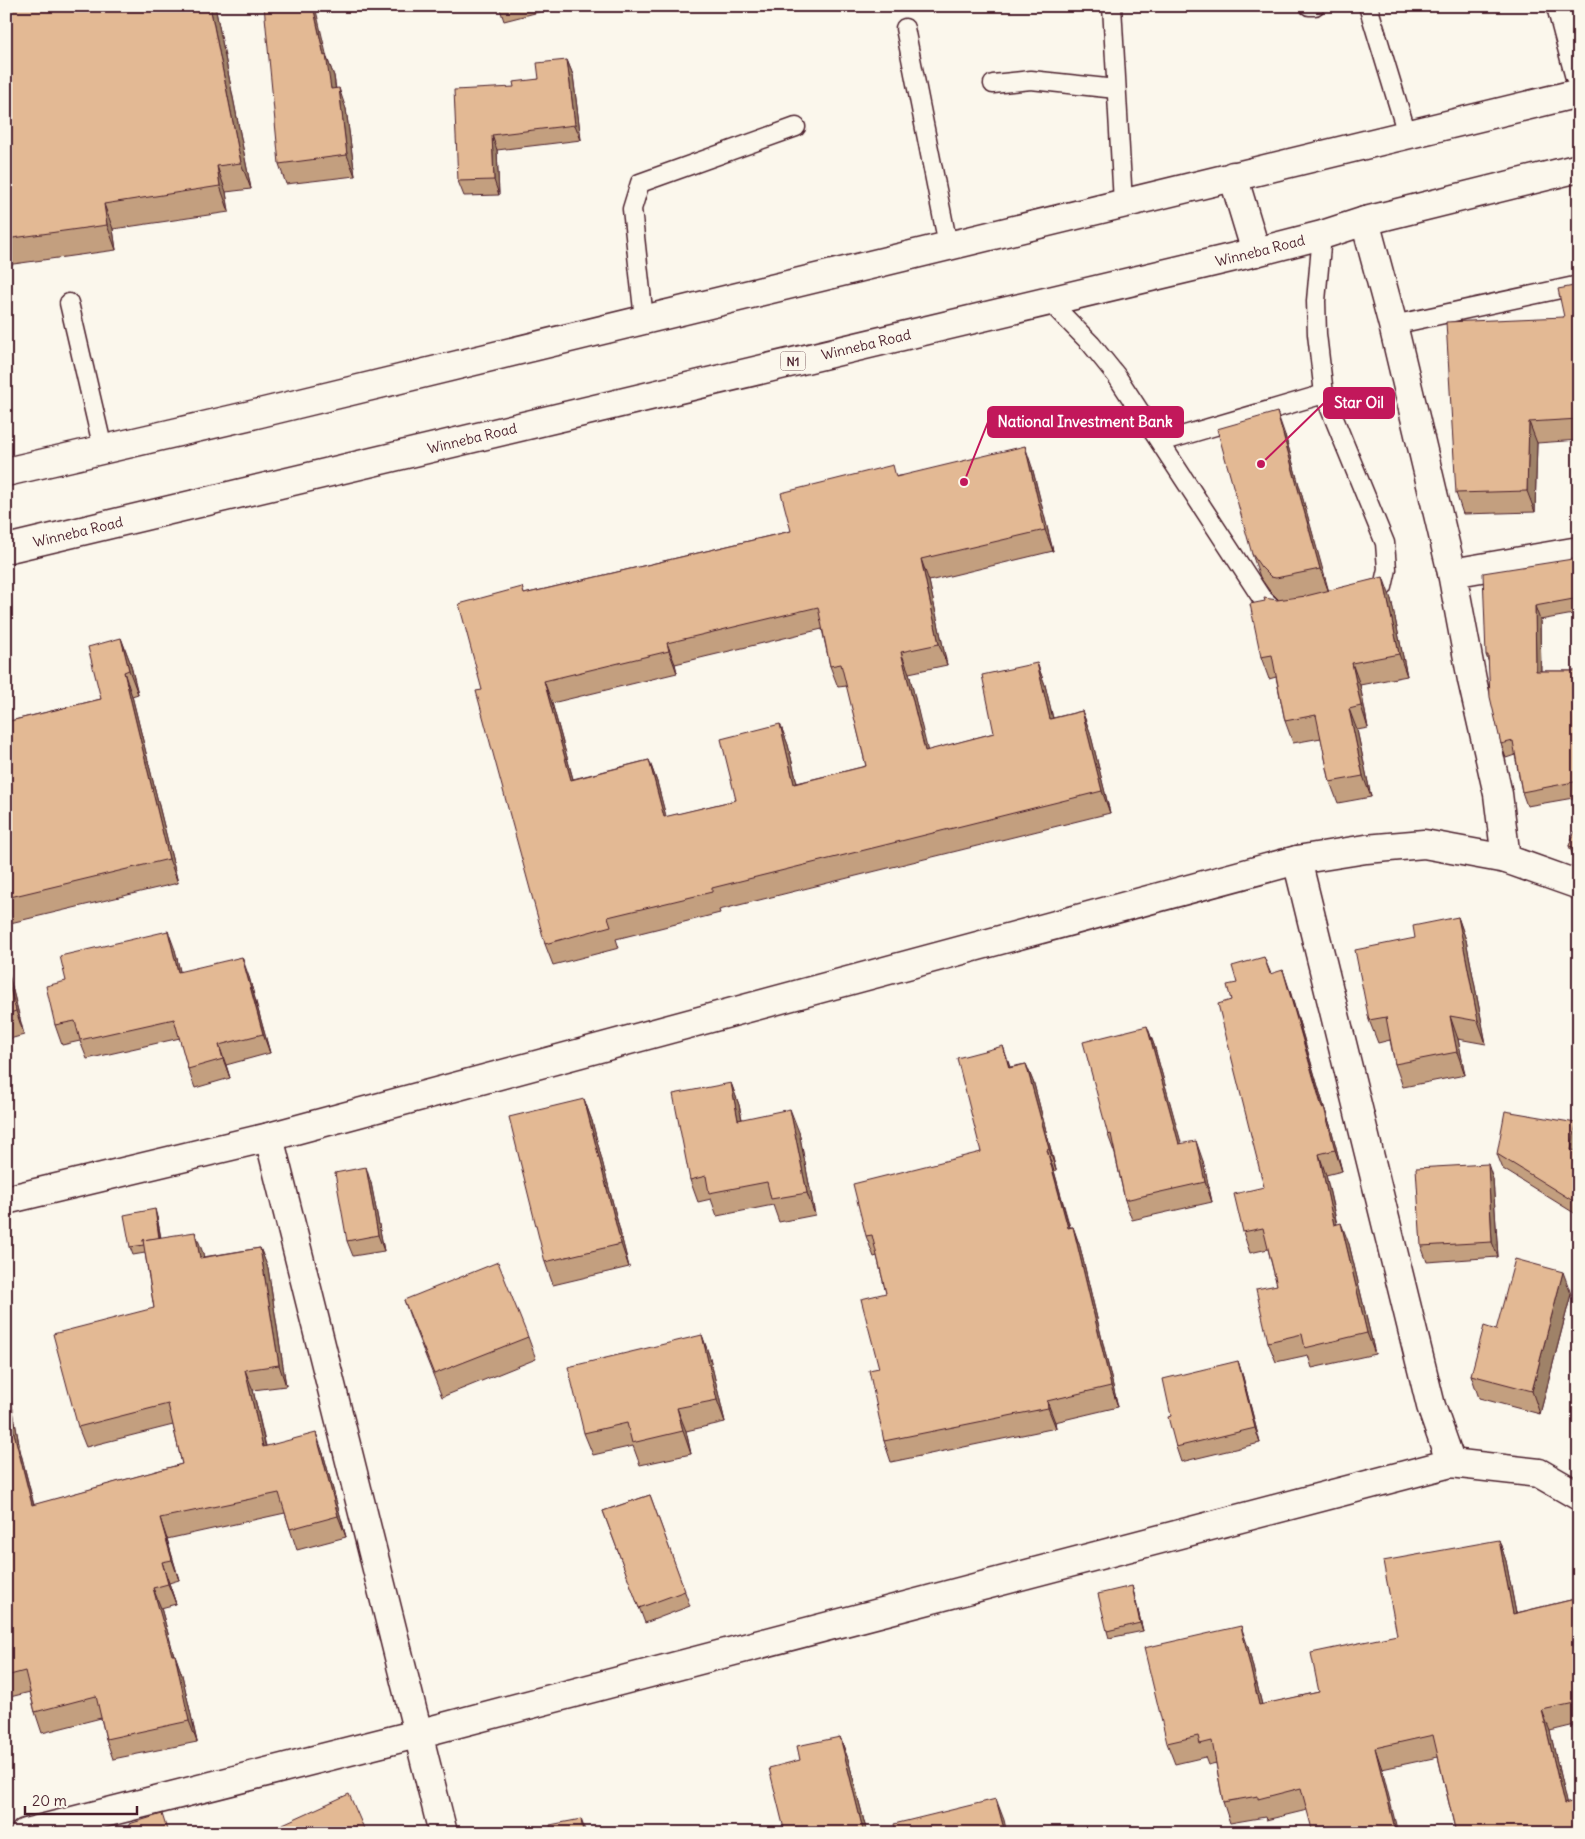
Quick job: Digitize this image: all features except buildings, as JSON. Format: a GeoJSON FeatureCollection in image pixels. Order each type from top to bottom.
{"type":"FeatureCollection","features":[{"type":"Feature","properties":{"kind":"main road"},"geometry":{"type":"LineString","coordinates":[[1561,6],[1579,74]]}},
{"type":"Feature","properties":{"kind":"main road"},"geometry":{"type":"LineString","coordinates":[[6,472],[260,413],[1579,93]]}},
{"type":"Feature","properties":{"kind":"main road","name":"Winneba Road"},"geometry":{"type":"LineString","coordinates":[[6,549],[1256,252],[1322,235],[1365,221],[1579,168]]}},
{"type":"Feature","properties":{"kind":"main road"},"geometry":{"type":"LineString","coordinates":[[1234,176],[1256,252]]}},
{"type":"Feature","properties":{"kind":"main road"},"geometry":{"type":"LineString","coordinates":[[1365,221],[1393,324],[1452,573],[1472,680],[1498,794],[1506,859]]}},
{"type":"Feature","properties":{"kind":"main road"},"geometry":{"type":"LineString","coordinates":[[1452,573],[1579,551]]}},
{"type":"Feature","properties":{"kind":"main road"},"geometry":{"type":"LineString","coordinates":[[6,1200],[269,1137],[1297,860],[1366,849],[1424,844],[1506,859],[1579,885]]}},
{"type":"Feature","properties":{"kind":"main road"},"geometry":{"type":"LineString","coordinates":[[1297,860],[1431,1406],[1451,1463]]}},
{"type":"Feature","properties":{"kind":"main road"},"geometry":{"type":"LineString","coordinates":[[269,1137],[442,1833]]}},
{"type":"Feature","properties":{"kind":"main road"},"geometry":{"type":"LineString","coordinates":[[24,1833],[417,1734],[1451,1463],[1539,1473],[1579,1496]]}},
{"type":"Feature","properties":{"kind":"lane"},"geometry":{"type":"LineString","coordinates":[[1112,6],[1123,203]]}},
{"type":"Feature","properties":{"kind":"lane"},"geometry":{"type":"LineString","coordinates":[[1309,6],[1315,6]]}},
{"type":"Feature","properties":{"kind":"lane"},"geometry":{"type":"LineString","coordinates":[[1368,6],[1407,134]]}},
{"type":"Feature","properties":{"kind":"lane"},"geometry":{"type":"LineString","coordinates":[[906,28],[948,245]]}},
{"type":"Feature","properties":{"kind":"lane"},"geometry":{"type":"LineString","coordinates":[[994,84],[1031,80],[1116,89]]}},
{"type":"Feature","properties":{"kind":"lane"},"geometry":{"type":"LineString","coordinates":[[644,319],[632,209],[640,183],[796,127]]}},
{"type":"Feature","properties":{"kind":"lane"},"geometry":{"type":"LineString","coordinates":[[1322,235],[1316,301],[1316,334],[1324,394],[1385,543],[1387,569],[1383,587],[1350,597]]}},
{"type":"Feature","properties":{"kind":"lane"},"geometry":{"type":"LineString","coordinates":[[1393,324],[1579,285]]}},
{"type":"Feature","properties":{"kind":"lane"},"geometry":{"type":"LineString","coordinates":[[1048,300],[1091,344],[1116,374],[1261,597],[1275,610],[1284,611],[1302,608]]}},
{"type":"Feature","properties":{"kind":"lane"},"geometry":{"type":"LineString","coordinates":[[69,303],[104,450]]}},
{"type":"Feature","properties":{"kind":"lane"},"geometry":{"type":"LineString","coordinates":[[1161,442],[1324,394]]}},
{"type":"Feature","properties":{"kind":"place","name":"Star Oil"},"geometry":{"type":"Point","coordinates":[1261,464]}},
{"type":"Feature","properties":{"kind":"place","name":"National Investment Bank"},"geometry":{"type":"Point","coordinates":[964,482]}}]}
